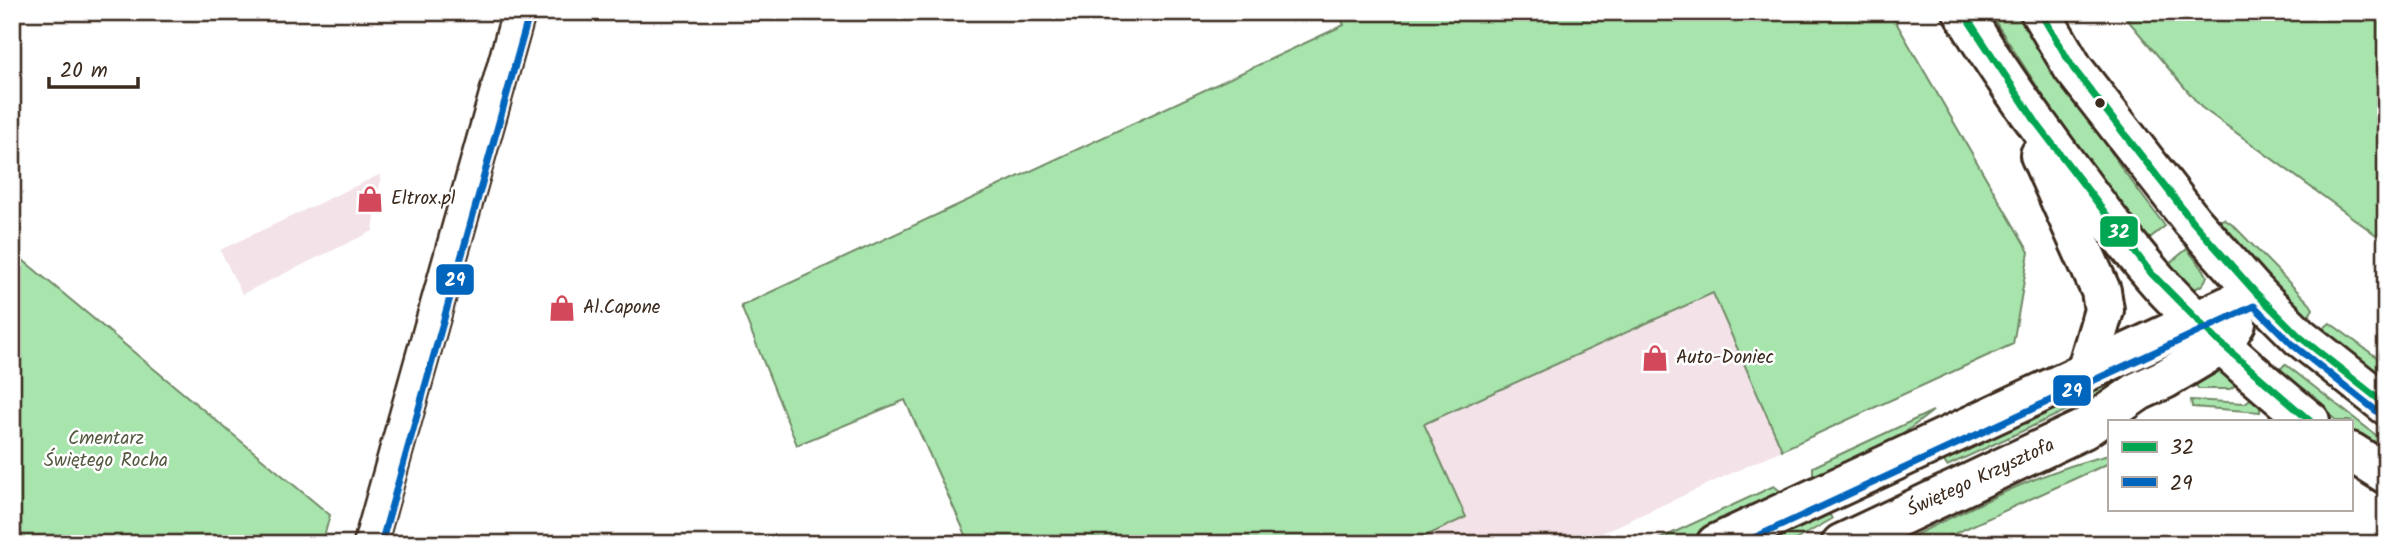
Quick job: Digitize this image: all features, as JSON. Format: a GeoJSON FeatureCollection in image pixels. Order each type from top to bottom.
{"type":"FeatureCollection","features":[{"type":"Feature","properties":{"kind":"main road"},"geometry":{"type":"LineString","coordinates":[[1964,12],[2012,91],[2124,241],[2164,288],[2209,332],[2258,379],[2309,420]]}},
{"type":"Feature","properties":{"kind":"main road"},"geometry":{"type":"LineString","coordinates":[[2040,12],[2073,68],[2121,131],[2177,203],[2256,293],[2300,337],[2386,405]]}},
{"type":"Feature","properties":{"kind":"main road"},"geometry":{"type":"LineString","coordinates":[[2012,91],[2101,291],[2104,310],[2085,372]]}},
{"type":"Feature","properties":{"kind":"main road"},"geometry":{"type":"LineString","coordinates":[[1716,544],[2085,372],[2209,332],[2256,293]]}},
{"type":"Feature","properties":{"kind":"main road","name":"Świętego Krzysztofa"},"geometry":{"type":"LineString","coordinates":[[1841,544],[2097,429],[2139,391],[2165,379],[2209,332]]}},
{"type":"Feature","properties":{"kind":"main road"},"geometry":{"type":"LineString","coordinates":[[2352,453],[2386,474]]}},
{"type":"Feature","properties":{"kind":"street"},"geometry":{"type":"LineString","coordinates":[[370,544],[519,12]]}},
{"type":"Feature","properties":{"kind":"shaded area"},"geometry":{"type":"Polygon","coordinates":[[[381,174],[373,231],[242,294],[220,250],[381,174]]]}},
{"type":"Feature","properties":{"kind":"shaded area","name":"Auto-Doniec"},"geometry":{"type":"Polygon","coordinates":[[[1713,293],[1782,450],[1578,544],[1409,544],[1466,516],[1424,424],[1713,293]]]}},
{"type":"Feature","properties":{"kind":"green space"},"geometry":{"type":"Polygon","coordinates":[[[1338,12],[1890,12],[2029,252],[2013,344],[1782,450],[1713,293],[1424,424],[1466,517],[1409,544],[970,544],[905,400],[797,445],[741,306],[1344,25],[1338,12]]]}},
{"type":"Feature","properties":{"kind":"green space"},"geometry":{"type":"Polygon","coordinates":[[[1989,12],[2019,12],[2123,170],[2165,226],[2146,241],[2091,170],[1989,12]]]}},
{"type":"Feature","properties":{"kind":"green space"},"geometry":{"type":"Polygon","coordinates":[[[2121,12],[2386,12],[2386,242],[2201,107],[2121,12]]]}},
{"type":"Feature","properties":{"kind":"green space"},"geometry":{"type":"Polygon","coordinates":[[[2224,219],[2310,304],[2313,309],[2306,320],[2250,263],[2218,221],[2224,219]]]}},
{"type":"Feature","properties":{"kind":"green space"},"geometry":{"type":"Polygon","coordinates":[[[2187,249],[2207,276],[2201,286],[2193,289],[2189,289],[2166,266],[2187,249]]]}},
{"type":"Feature","properties":{"kind":"green space","name":"Cmentarz Świętego Rocha"},"geometry":{"type":"Polygon","coordinates":[[[12,251],[330,515],[322,544],[12,544],[12,251]]]}},
{"type":"Feature","properties":{"kind":"green space"},"geometry":{"type":"Polygon","coordinates":[[[2330,323],[2386,364],[2386,382],[2319,332],[2330,323]]]}},
{"type":"Feature","properties":{"kind":"green space"},"geometry":{"type":"Polygon","coordinates":[[[2285,364],[2386,443],[2386,456],[2352,432],[2352,420],[2336,420],[2277,373],[2285,364]]]}},
{"type":"Feature","properties":{"kind":"green space"},"geometry":{"type":"Polygon","coordinates":[[[2143,365],[2147,373],[1947,466],[1942,458],[2143,365]]]}},
{"type":"Feature","properties":{"kind":"green space"},"geometry":{"type":"Polygon","coordinates":[[[2219,367],[2237,384],[2230,389],[2199,389],[2191,379],[2219,367]]]}},
{"type":"Feature","properties":{"kind":"green space"},"geometry":{"type":"Polygon","coordinates":[[[2253,397],[2260,403],[2260,412],[2192,407],[2191,400],[2245,403],[2253,397]]]}},
{"type":"Feature","properties":{"kind":"green space"},"geometry":{"type":"Polygon","coordinates":[[[1933,411],[1891,443],[1813,481],[1813,467],[1933,411]]]}},
{"type":"Feature","properties":{"kind":"green space"},"geometry":{"type":"Polygon","coordinates":[[[2108,455],[2108,463],[1932,544],[1896,544],[2027,482],[2108,455]]]}},
{"type":"Feature","properties":{"kind":"green space"},"geometry":{"type":"Polygon","coordinates":[[[1774,486],[1785,495],[1679,544],[1649,544],[1774,486]]]}},
{"type":"Feature","properties":{"kind":"green space"},"geometry":{"type":"Polygon","coordinates":[[[1828,512],[1832,519],[1788,544],[1756,544],[1828,512]]]}},
{"type":"Feature","properties":{"kind":"transit line","name":"32"},"geometry":{"type":"LineString","coordinates":[[1963,12],[2038,125],[2151,273],[2217,340],[2309,420]]}},
{"type":"Feature","properties":{"kind":"transit line","name":"32"},"geometry":{"type":"LineString","coordinates":[[2040,12],[2073,68],[2192,221],[2256,293],[2300,337],[2386,405]]}},
{"type":"Feature","properties":{"kind":"transit line","name":"29"},"geometry":{"type":"LineString","coordinates":[[381,544],[529,15]]}},
{"type":"Feature","properties":{"kind":"transit line","name":"29"},"geometry":{"type":"LineString","coordinates":[[1741,544],[2254,306],[2293,345],[2379,413]]}},
{"type":"Feature","properties":{"kind":"place","name":"Eltrox.pl"},"geometry":{"type":"Point","coordinates":[370,199]}},
{"type":"Feature","properties":{"kind":"place","name":"Al.Capone"},"geometry":{"type":"Point","coordinates":[562,308]}},
{"type":"Feature","properties":{"kind":"place","name":"Auto-Doniec"},"geometry":{"type":"Point","coordinates":[1655,358]}}]}
